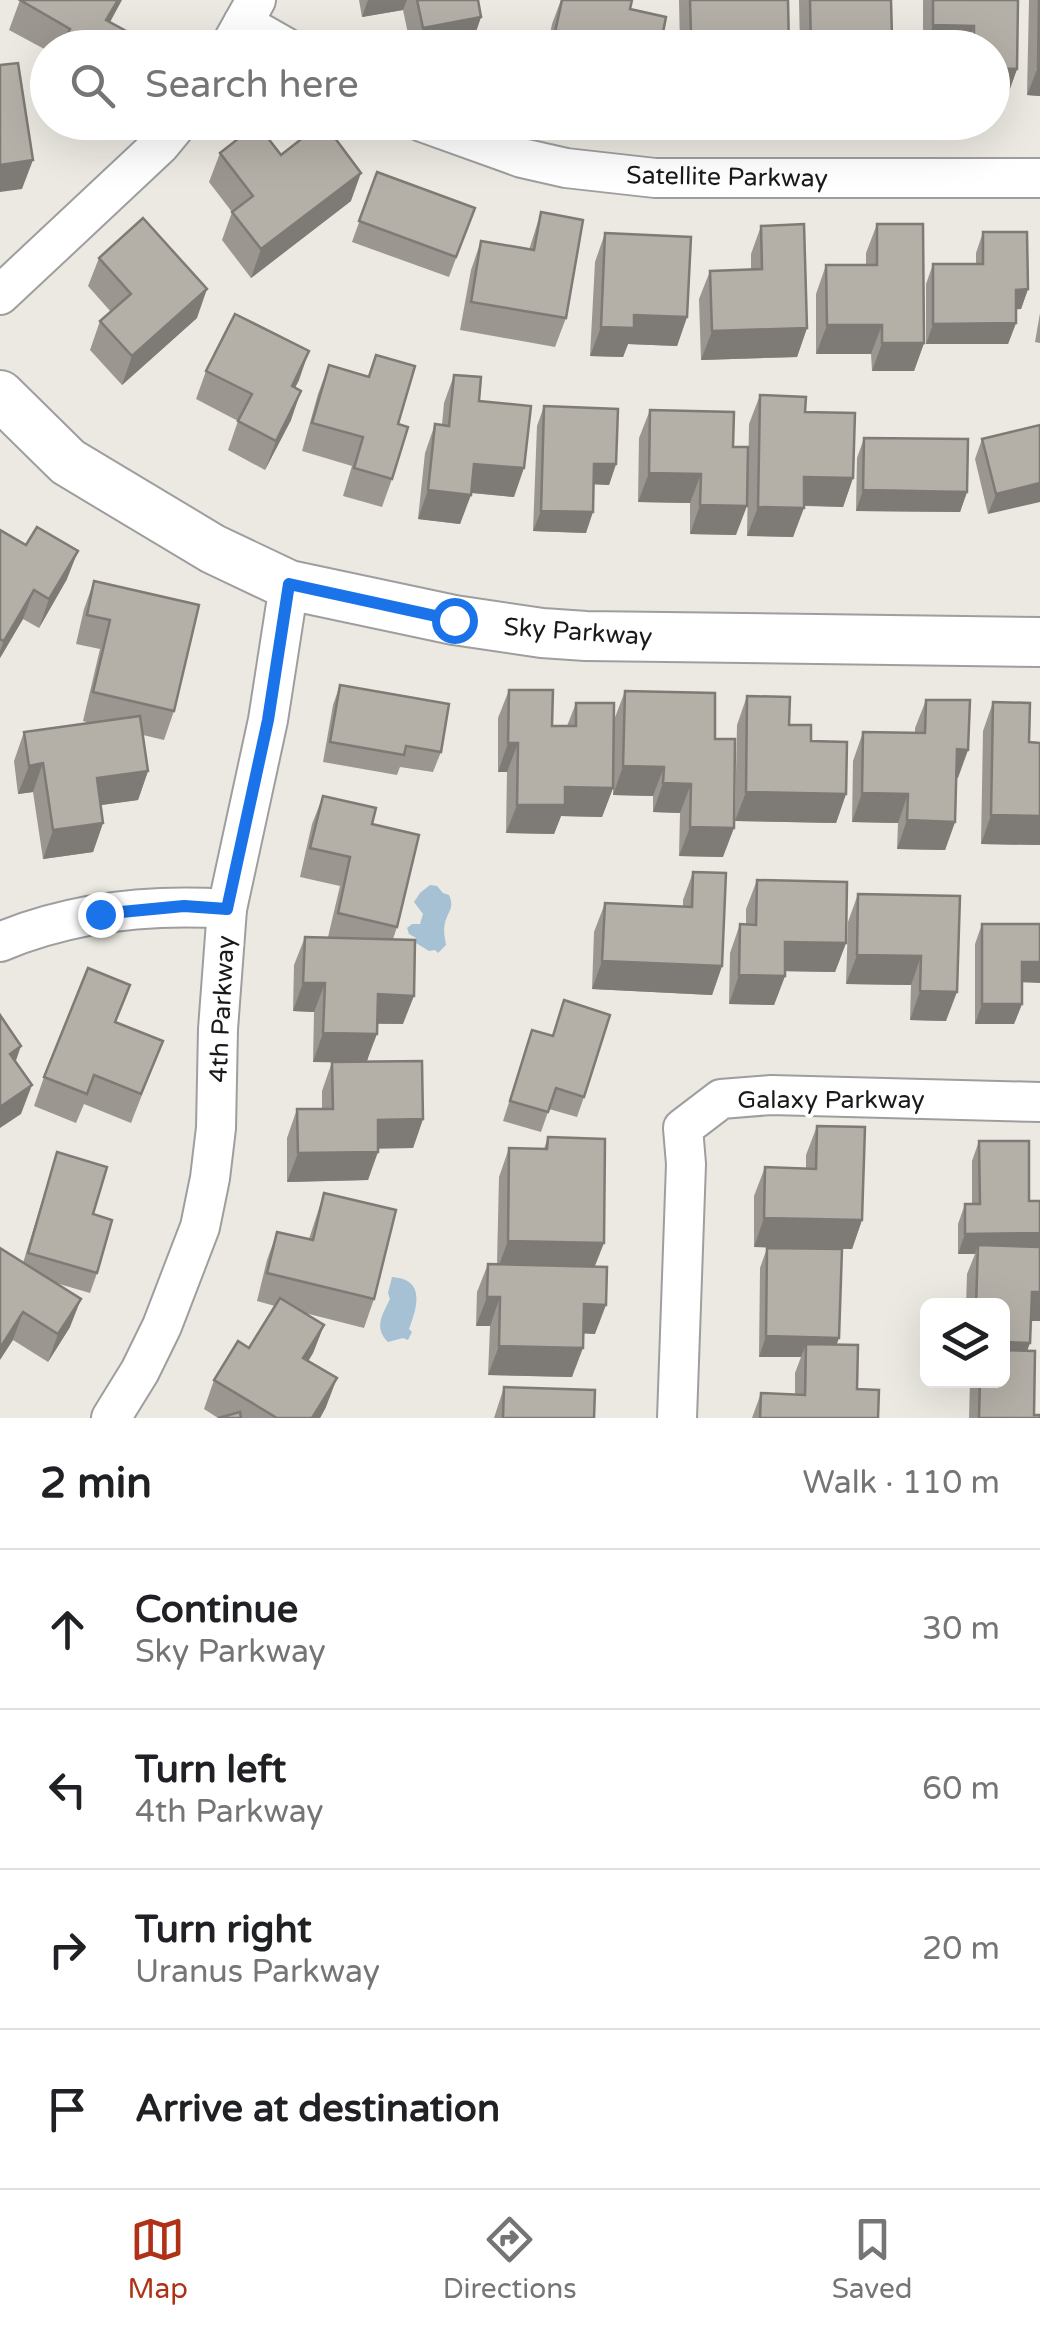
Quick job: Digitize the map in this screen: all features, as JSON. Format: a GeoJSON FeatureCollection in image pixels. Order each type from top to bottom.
{"type":"FeatureCollection","features":[{"type":"Feature","properties":{"kind":"street"},"geometry":{"type":"LineString","coordinates":[[0,294],[164,140]]}},
{"type":"Feature","properties":{"kind":"street","name":"Satellite Parkway"},"geometry":{"type":"LineString","coordinates":[[470,140],[566,168],[656,178],[1040,178]]}},
{"type":"Feature","properties":{"kind":"street","name":"Sky Parkway"},"geometry":{"type":"LineString","coordinates":[[0,394],[68,462],[213,550],[289,584],[454,620],[555,634],[1040,642]]}},
{"type":"Feature","properties":{"kind":"street","name":"4th Parkway"},"geometry":{"type":"LineString","coordinates":[[111,1418],[140,1372],[162,1326],[200,1227],[216,1128],[227,909],[268,720],[289,584]]}},
{"type":"Feature","properties":{"kind":"street"},"geometry":{"type":"LineString","coordinates":[[0,942],[59,922],[100,914],[184,906],[227,909]]}},
{"type":"Feature","properties":{"kind":"street","name":"Galaxy Parkway"},"geometry":{"type":"LineString","coordinates":[[677,1418],[686,1164],[682,1128],[721,1098],[771,1095],[1040,1102]]}},
{"type":"Feature","properties":{"kind":"water"},"geometry":{"type":"Polygon","coordinates":[[[430,885],[449,895],[451,903],[444,926],[446,945],[438,953],[416,943],[407,928],[420,924],[423,914],[414,902],[430,885]]]}},
{"type":"Feature","properties":{"kind":"water"},"geometry":{"type":"Polygon","coordinates":[[[392,1277],[410,1283],[416,1303],[408,1340],[388,1342],[380,1326],[390,1299],[392,1277]]]}},
{"type":"Feature","properties":{"kind":"building"},"geometry":{"type":"Polygon","coordinates":[[[20,0],[118,0],[106,20],[124,30],[70,29],[20,0]]]}},
{"type":"Feature","properties":{"kind":"building"},"geometry":{"type":"Polygon","coordinates":[[[417,0],[478,0],[481,17],[423,28],[417,0]]]}},
{"type":"Feature","properties":{"kind":"building"},"geometry":{"type":"Polygon","coordinates":[[[562,0],[632,0],[630,9],[666,17],[663,30],[555,30],[562,0]]]}},
{"type":"Feature","properties":{"kind":"building"},"geometry":{"type":"Polygon","coordinates":[[[690,0],[788,0],[789,30],[691,30],[690,0]]]}},
{"type":"Feature","properties":{"kind":"building"},"geometry":{"type":"Polygon","coordinates":[[[810,0],[891,0],[892,30],[811,30],[810,0]]]}},
{"type":"Feature","properties":{"kind":"building"},"geometry":{"type":"Polygon","coordinates":[[[933,0],[1018,0],[1017,69],[1010,69],[1010,30],[933,25],[933,0]]]}},
{"type":"Feature","properties":{"kind":"building"},"geometry":{"type":"Polygon","coordinates":[[[1039,0],[1040,67],[1038,67],[1039,0]]]}},
{"type":"Feature","properties":{"kind":"building"},"geometry":{"type":"Polygon","coordinates":[[[18,63],[33,160],[0,165],[0,65],[18,63]]]}},
{"type":"Feature","properties":{"kind":"building"},"geometry":{"type":"Polygon","coordinates":[[[237,140],[269,140],[281,155],[300,140],[336,140],[361,173],[261,249],[232,212],[253,196],[220,153],[237,140]]]}},
{"type":"Feature","properties":{"kind":"building"},"geometry":{"type":"Polygon","coordinates":[[[377,172],[475,208],[456,257],[359,221],[377,172]]]}},
{"type":"Feature","properties":{"kind":"building"},"geometry":{"type":"Polygon","coordinates":[[[541,212],[583,220],[566,318],[471,302],[481,241],[534,250],[541,212]]]}},
{"type":"Feature","properties":{"kind":"building"},"geometry":{"type":"Polygon","coordinates":[[[143,218],[207,289],[132,356],[100,321],[131,294],[99,258],[143,218]]]}},
{"type":"Feature","properties":{"kind":"building"},"geometry":{"type":"Polygon","coordinates":[[[804,224],[807,328],[712,331],[710,271],[762,269],[761,226],[804,224]]]}},
{"type":"Feature","properties":{"kind":"building"},"geometry":{"type":"Polygon","coordinates":[[[877,224],[923,224],[924,343],[882,343],[882,325],[827,325],[826,265],[877,265],[877,224]]]}},
{"type":"Feature","properties":{"kind":"building"},"geometry":{"type":"Polygon","coordinates":[[[983,232],[1027,232],[1028,289],[1016,290],[1016,323],[933,324],[933,264],[983,264],[983,232]]]}},
{"type":"Feature","properties":{"kind":"building"},"geometry":{"type":"Polygon","coordinates":[[[605,233],[691,237],[687,317],[634,315],[634,328],[601,327],[605,233]]]}},
{"type":"Feature","properties":{"kind":"building"},"geometry":{"type":"Polygon","coordinates":[[[235,314],[309,351],[292,386],[301,391],[276,441],[238,421],[252,394],[206,371],[235,314]]]}},
{"type":"Feature","properties":{"kind":"building"},"geometry":{"type":"Polygon","coordinates":[[[376,355],[415,366],[398,424],[408,427],[392,479],[354,468],[363,437],[312,423],[329,365],[369,377],[376,355]]]}},
{"type":"Feature","properties":{"kind":"building"},"geometry":{"type":"Polygon","coordinates":[[[454,375],[481,377],[479,401],[531,406],[524,468],[474,464],[471,495],[428,490],[435,424],[449,426],[454,375]]]}},
{"type":"Feature","properties":{"kind":"building"},"geometry":{"type":"Polygon","coordinates":[[[760,395],[806,397],[805,412],[855,413],[853,478],[804,477],[804,508],[758,507],[760,395]]]}},
{"type":"Feature","properties":{"kind":"building"},"geometry":{"type":"Polygon","coordinates":[[[544,406],[618,409],[616,464],[594,464],[593,512],[541,511],[544,406]]]}},
{"type":"Feature","properties":{"kind":"building"},"geometry":{"type":"Polygon","coordinates":[[[650,410],[734,412],[733,447],[748,447],[747,506],[700,505],[701,474],[649,473],[650,410]]]}},
{"type":"Feature","properties":{"kind":"building"},"geometry":{"type":"Polygon","coordinates":[[[1040,425],[1040,483],[996,494],[982,439],[1040,425]]]}},
{"type":"Feature","properties":{"kind":"building"},"geometry":{"type":"Polygon","coordinates":[[[864,438],[968,439],[967,492],[863,490],[864,438]]]}},
{"type":"Feature","properties":{"kind":"building"},"geometry":{"type":"Polygon","coordinates":[[[37,527],[78,551],[49,599],[34,590],[4,641],[0,639],[0,530],[26,545],[37,527]]]}},
{"type":"Feature","properties":{"kind":"building"},"geometry":{"type":"Polygon","coordinates":[[[94,581],[199,605],[174,711],[93,692],[110,620],[87,615],[94,581]]]}},
{"type":"Feature","properties":{"kind":"building"},"geometry":{"type":"Polygon","coordinates":[[[340,685],[449,704],[441,752],[406,746],[404,755],[330,742],[340,685]]]}},
{"type":"Feature","properties":{"kind":"building"},"geometry":{"type":"Polygon","coordinates":[[[509,690],[553,690],[552,726],[576,726],[576,703],[614,703],[613,788],[565,787],[565,805],[517,805],[518,743],[508,743],[509,690]]]}},
{"type":"Feature","properties":{"kind":"building"},"geometry":{"type":"Polygon","coordinates":[[[625,691],[715,693],[715,739],[735,739],[734,828],[690,827],[691,784],[663,783],[664,767],[623,766],[625,691]]]}},
{"type":"Feature","properties":{"kind":"building"},"geometry":{"type":"Polygon","coordinates":[[[747,696],[790,697],[789,725],[811,725],[811,741],[847,742],[846,794],[746,792],[747,696]]]}},
{"type":"Feature","properties":{"kind":"building"},"geometry":{"type":"Polygon","coordinates":[[[926,700],[970,700],[968,750],[957,749],[955,822],[907,820],[908,794],[862,793],[863,732],[925,733],[926,700]]]}},
{"type":"Feature","properties":{"kind":"building"},"geometry":{"type":"Polygon","coordinates":[[[993,702],[1030,703],[1029,742],[1040,743],[1040,816],[991,815],[993,702]]]}},
{"type":"Feature","properties":{"kind":"building"},"geometry":{"type":"Polygon","coordinates":[[[140,716],[148,771],[97,778],[103,823],[53,830],[43,763],[29,766],[24,732],[140,716]]]}},
{"type":"Feature","properties":{"kind":"building"},"geometry":{"type":"Polygon","coordinates":[[[323,796],[376,808],[372,824],[419,835],[397,927],[338,913],[350,857],[310,848],[323,796]]]}},
{"type":"Feature","properties":{"kind":"building"},"geometry":{"type":"Polygon","coordinates":[[[693,872],[726,873],[722,966],[602,961],[605,903],[692,907],[693,872]]]}},
{"type":"Feature","properties":{"kind":"building"},"geometry":{"type":"Polygon","coordinates":[[[757,880],[847,882],[846,943],[785,942],[785,976],[739,975],[740,924],[756,925],[757,880]]]}},
{"type":"Feature","properties":{"kind":"building"},"geometry":{"type":"Polygon","coordinates":[[[858,894],[960,896],[957,992],[920,991],[921,956],[857,955],[858,894]]]}},
{"type":"Feature","properties":{"kind":"building"},"geometry":{"type":"Polygon","coordinates":[[[982,924],[1040,924],[1040,962],[1022,962],[1022,1004],[982,1004],[982,924]]]}},
{"type":"Feature","properties":{"kind":"building"},"geometry":{"type":"Polygon","coordinates":[[[305,937],[415,940],[414,996],[378,994],[377,1034],[323,1033],[325,983],[303,983],[305,937]]]}},
{"type":"Feature","properties":{"kind":"building"},"geometry":{"type":"Polygon","coordinates":[[[88,968],[130,985],[115,1022],[163,1041],[141,1094],[94,1075],[87,1094],[44,1077],[88,968]]]}},
{"type":"Feature","properties":{"kind":"building"},"geometry":{"type":"Polygon","coordinates":[[[564,1000],[610,1015],[584,1097],[556,1088],[548,1112],[510,1101],[532,1030],[553,1036],[564,1000]]]}},
{"type":"Feature","properties":{"kind":"building"},"geometry":{"type":"Polygon","coordinates":[[[0,1015],[21,1046],[10,1054],[32,1085],[0,1107],[0,1015]]]}},
{"type":"Feature","properties":{"kind":"building"},"geometry":{"type":"Polygon","coordinates":[[[422,1061],[423,1119],[378,1120],[378,1152],[298,1153],[297,1109],[333,1109],[332,1062],[422,1061]]]}},
{"type":"Feature","properties":{"kind":"building"},"geometry":{"type":"Polygon","coordinates":[[[817,1126],[865,1127],[862,1220],[764,1218],[765,1167],[816,1169],[817,1126]]]}},
{"type":"Feature","properties":{"kind":"building"},"geometry":{"type":"Polygon","coordinates":[[[548,1137],[605,1139],[604,1243],[508,1241],[509,1148],[547,1149],[548,1137]]]}},
{"type":"Feature","properties":{"kind":"building"},"geometry":{"type":"Polygon","coordinates":[[[979,1141],[1029,1141],[1029,1201],[1040,1201],[1040,1233],[965,1234],[965,1204],[980,1204],[979,1141]]]}},
{"type":"Feature","properties":{"kind":"building"},"geometry":{"type":"Polygon","coordinates":[[[57,1152],[107,1167],[93,1214],[112,1220],[97,1273],[28,1253],[57,1152]]]}},
{"type":"Feature","properties":{"kind":"building"},"geometry":{"type":"Polygon","coordinates":[[[324,1193],[396,1210],[374,1299],[267,1273],[277,1232],[313,1240],[324,1193]]]}},
{"type":"Feature","properties":{"kind":"building"},"geometry":{"type":"Polygon","coordinates":[[[978,1245],[1040,1247],[1040,1292],[1032,1292],[1030,1343],[1010,1342],[1010,1298],[976,1298],[978,1245]]]}},
{"type":"Feature","properties":{"kind":"building"},"geometry":{"type":"Polygon","coordinates":[[[0,1248],[81,1299],[58,1334],[23,1312],[0,1348],[0,1248]]]}},
{"type":"Feature","properties":{"kind":"building"},"geometry":{"type":"Polygon","coordinates":[[[767,1248],[842,1249],[839,1338],[766,1336],[767,1248]]]}},
{"type":"Feature","properties":{"kind":"building"},"geometry":{"type":"Polygon","coordinates":[[[488,1264],[607,1267],[606,1305],[584,1304],[583,1348],[499,1346],[500,1297],[487,1297],[488,1264]]]}},
{"type":"Feature","properties":{"kind":"building"},"geometry":{"type":"Polygon","coordinates":[[[280,1298],[324,1325],[303,1358],[337,1378],[312,1418],[277,1418],[214,1380],[238,1341],[249,1348],[280,1298]]]}},
{"type":"Feature","properties":{"kind":"building"},"geometry":{"type":"Polygon","coordinates":[[[806,1344],[858,1345],[857,1389],[879,1390],[878,1418],[760,1418],[761,1393],[805,1395],[806,1344]]]}},
{"type":"Feature","properties":{"kind":"building"},"geometry":{"type":"Polygon","coordinates":[[[1010,1350],[1035,1351],[1034,1415],[1040,1418],[979,1418],[980,1388],[1010,1388],[1010,1350]]]}},
{"type":"Feature","properties":{"kind":"building"},"geometry":{"type":"Polygon","coordinates":[[[504,1387],[595,1390],[594,1418],[503,1418],[504,1387]]]}},
{"type":"Feature","properties":{"kind":"building"},"geometry":{"type":"Polygon","coordinates":[[[240,1412],[241,1418],[218,1418],[240,1412]]]}},
{"type":"Feature","properties":{"kind":"route"},"geometry":{"type":"LineString","coordinates":[[100,914],[184,906],[227,909],[268,720],[289,584],[454,620]]}}]}
